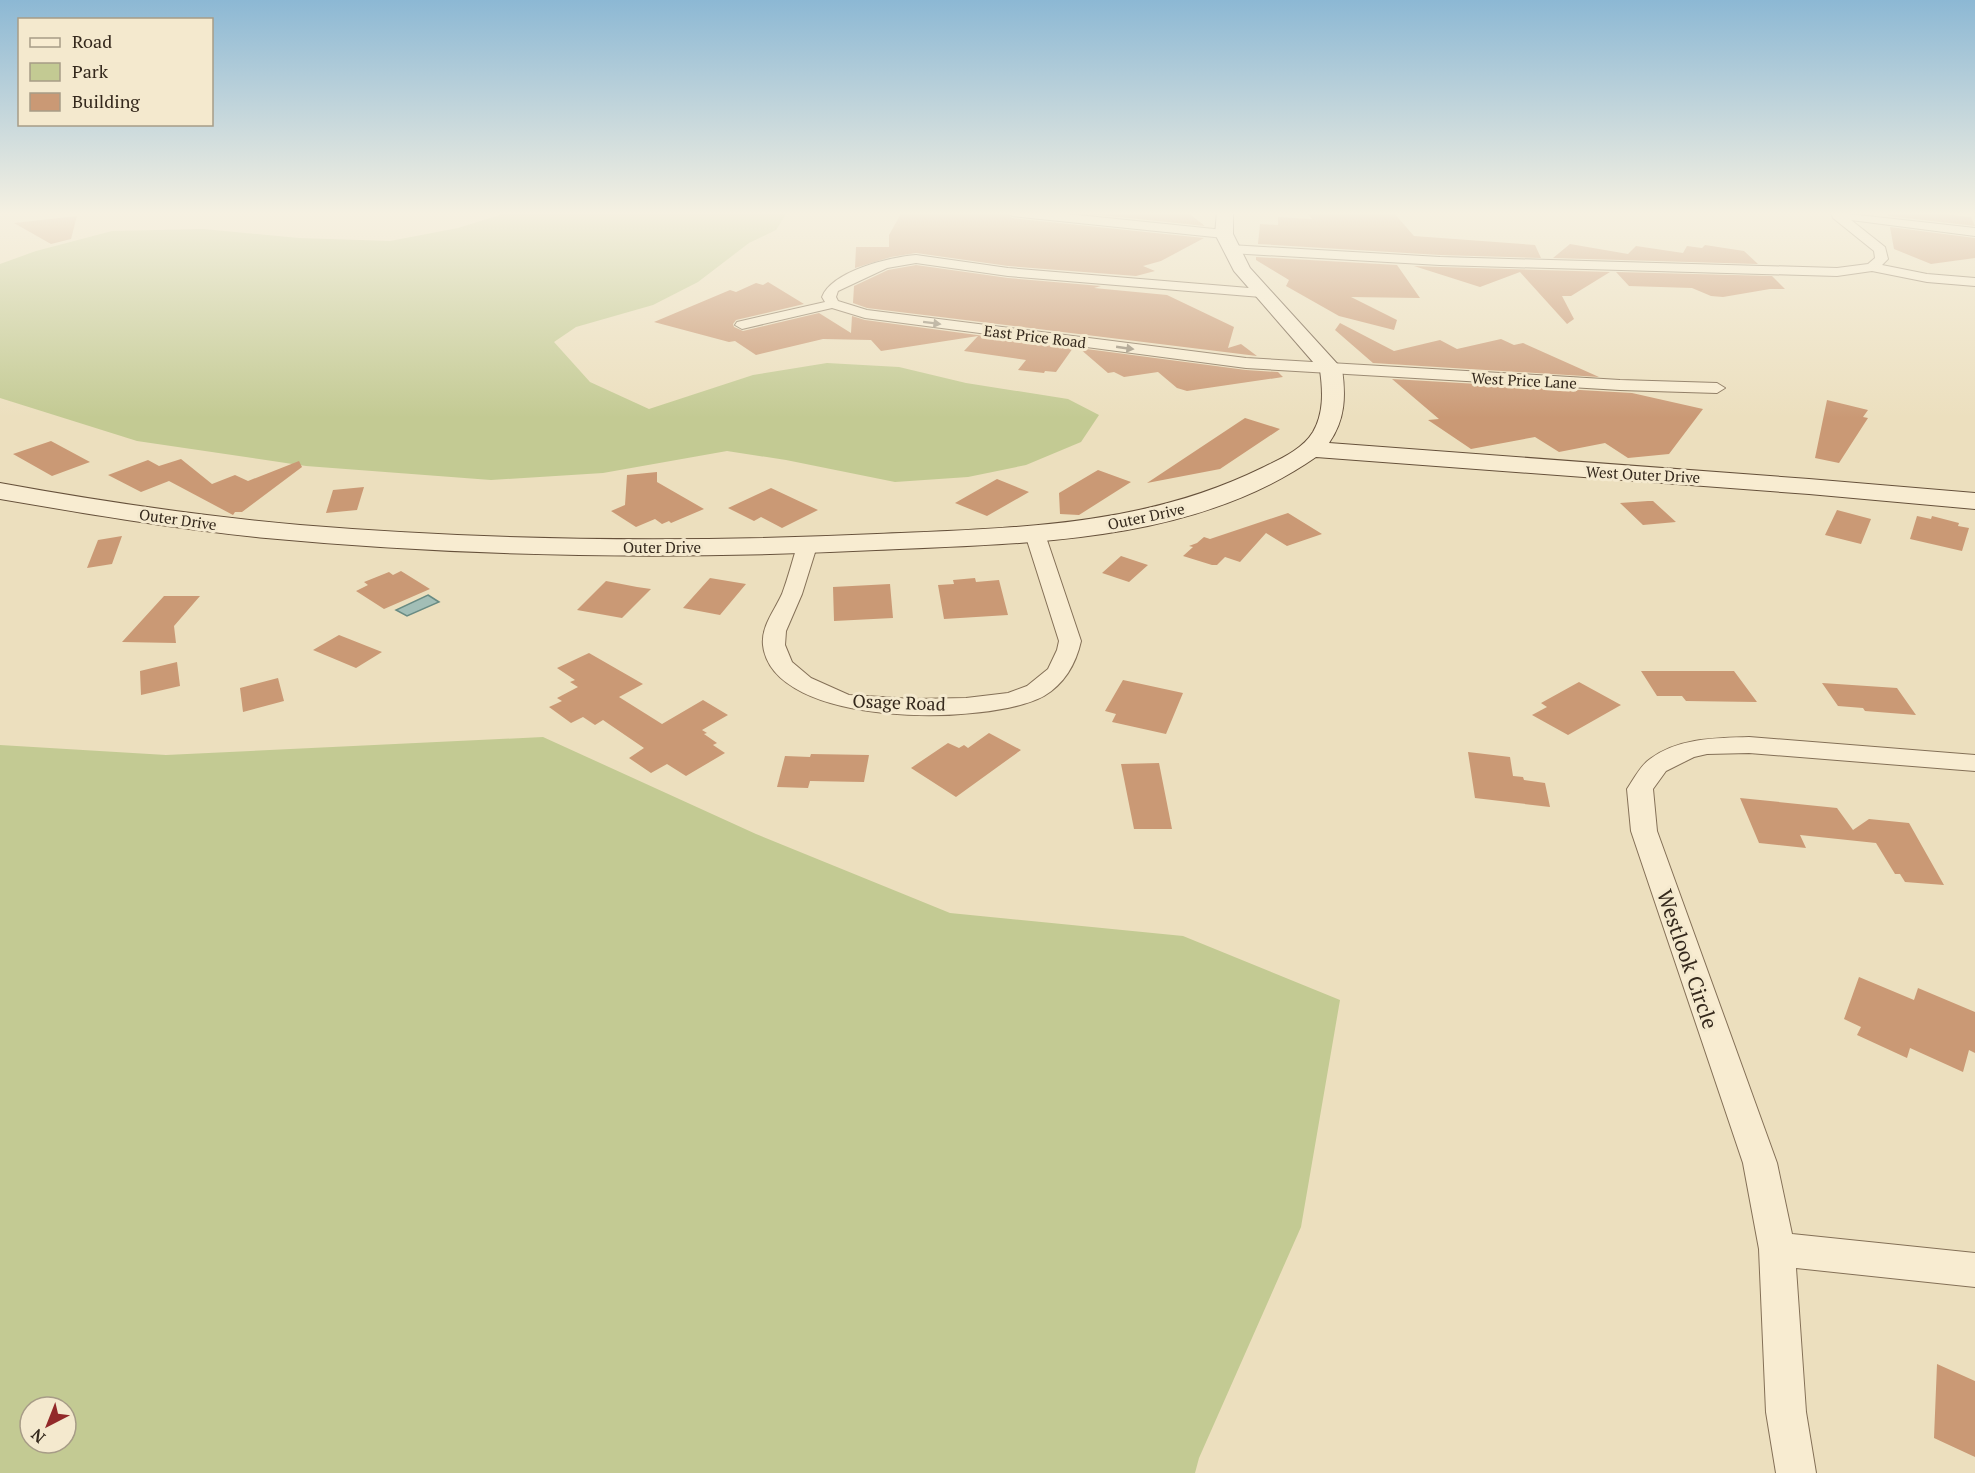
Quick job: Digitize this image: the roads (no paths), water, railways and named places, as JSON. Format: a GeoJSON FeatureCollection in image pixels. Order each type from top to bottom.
{"type":"FeatureCollection","features":[{"type":"Feature","properties":{"kind":"street"},"geometry":{"type":"LineString","coordinates":[[742,326],[833,304],[829,297],[832,289],[848,281]]}},
{"type":"Feature","properties":{"kind":"street"},"geometry":{"type":"LineString","coordinates":[[1113,281],[1261,293]]}},
{"type":"Feature","properties":{"kind":"street"},"geometry":{"type":"LineString","coordinates":[[1253,281],[1261,293],[1303,335],[1331,369],[1334,388],[1332,417],[1312,449]]}},
{"type":"Feature","properties":{"kind":"street"},"geometry":{"type":"LineString","coordinates":[[1960,281],[1975,282]]}},
{"type":"Feature","properties":{"kind":"street","name":"East Price Road"},"geometry":{"type":"LineString","coordinates":[[833,304],[846,310],[876,315],[1200,357],[1331,369]]}},
{"type":"Feature","properties":{"kind":"street","name":"West Price Lane"},"geometry":{"type":"LineString","coordinates":[[1331,369],[1717,388]]}},
{"type":"Feature","properties":{"kind":"street","name":"West Outer Drive"},"geometry":{"type":"LineString","coordinates":[[1312,449],[1454,462],[1792,483],[1975,501]]}},
{"type":"Feature","properties":{"kind":"street","name":"Outer Drive"},"geometry":{"type":"LineString","coordinates":[[0,491],[219,524],[300,533],[445,543],[578,547],[807,546],[1035,534],[1125,521],[1196,505],[1257,481],[1312,449]]}},
{"type":"Feature","properties":{"kind":"street","name":"Osage Road"},"geometry":{"type":"LineString","coordinates":[[807,546],[791,595],[774,627],[774,646],[778,661],[790,675],[816,690],[848,702],[910,707],[1010,701],[1041,688],[1062,668],[1070,641],[1035,534]]}},
{"type":"Feature","properties":{"kind":"street","name":"Westlook Circle"},"geometry":{"type":"LineString","coordinates":[[1796,1473],[1786,1412],[1777,1249],[1760,1163],[1644,831],[1640,789],[1657,765],[1686,751],[1707,746],[1749,745],[1975,763]]}},
{"type":"Feature","properties":{"kind":"street"},"geometry":{"type":"LineString","coordinates":[[1777,1249],[1975,1270]]}},
{"type":"Feature","properties":{"kind":"water"},"geometry":{"type":"Polygon","coordinates":[[[428,595],[439,602],[407,616],[396,610],[428,595]]]}}]}
